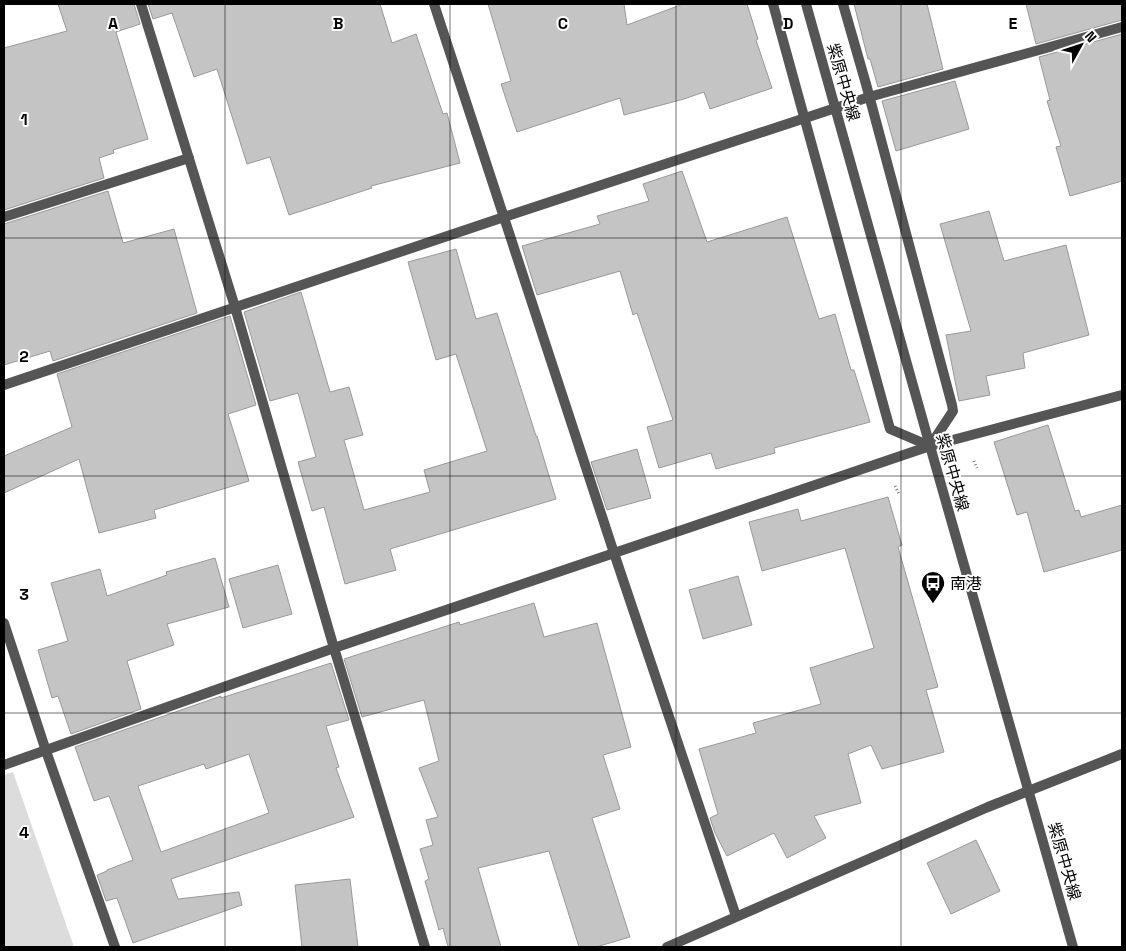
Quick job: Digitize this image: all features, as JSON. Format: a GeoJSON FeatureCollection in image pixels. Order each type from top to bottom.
{"type":"FeatureCollection","features":[{"type":"Feature","properties":{"kind":"street"},"geometry":{"type":"LineString","coordinates":[[141,4],[236,307],[334,648],[425,947]]}},
{"type":"Feature","properties":{"kind":"street"},"geometry":{"type":"LineString","coordinates":[[434,4],[614,553],[736,916]]}},
{"type":"Feature","properties":{"kind":"street"},"geometry":{"type":"LineString","coordinates":[[772,4],[890,428],[930,446]]}},
{"type":"Feature","properties":{"kind":"street","name":"紫原中央線"},"geometry":{"type":"LineString","coordinates":[[806,4],[1073,947]]}},
{"type":"Feature","properties":{"kind":"street"},"geometry":{"type":"LineString","coordinates":[[843,4],[953,412],[930,446]]}},
{"type":"Feature","properties":{"kind":"street"},"geometry":{"type":"LineString","coordinates":[[4,385],[869,97],[1122,27]]}},
{"type":"Feature","properties":{"kind":"street"},"geometry":{"type":"LineString","coordinates":[[4,217],[189,158]]}},
{"type":"Feature","properties":{"kind":"street"},"geometry":{"type":"LineString","coordinates":[[4,765],[334,648],[930,446],[1122,395]]}},
{"type":"Feature","properties":{"kind":"street"},"geometry":{"type":"LineString","coordinates":[[4,623],[46,751],[115,947]]}},
{"type":"Feature","properties":{"kind":"street"},"geometry":{"type":"LineString","coordinates":[[666,947],[1029,790],[1122,754]]}},
{"type":"Feature","properties":{"kind":"shaded area"},"geometry":{"type":"Polygon","coordinates":[[[13,772],[74,947],[4,947],[4,775],[13,772]]]}},
{"type":"Feature","properties":{"kind":"building"},"geometry":{"type":"Polygon","coordinates":[[[58,4],[134,4],[140,24],[116,32],[148,139],[113,150],[114,153],[99,158],[104,178],[4,210],[4,48],[67,31],[58,4]]]}},
{"type":"Feature","properties":{"kind":"building"},"geometry":{"type":"Polygon","coordinates":[[[148,4],[380,4],[392,43],[416,34],[443,114],[447,113],[460,163],[371,186],[372,188],[289,215],[270,157],[247,164],[217,69],[194,77],[172,13],[153,19],[148,4]]]}},
{"type":"Feature","properties":{"kind":"building"},"geometry":{"type":"Polygon","coordinates":[[[488,4],[624,4],[627,25],[683,4],[747,4],[758,39],[756,40],[772,88],[710,109],[704,92],[624,115],[620,98],[517,132],[501,84],[511,81],[488,4]]]}},
{"type":"Feature","properties":{"kind":"building"},"geometry":{"type":"Polygon","coordinates":[[[854,4],[927,4],[943,69],[878,87],[870,59],[868,59],[854,4]]]}},
{"type":"Feature","properties":{"kind":"building"},"geometry":{"type":"Polygon","coordinates":[[[1026,4],[1122,4],[1122,20],[1036,44],[1026,4]]]}},
{"type":"Feature","properties":{"kind":"building"},"geometry":{"type":"Polygon","coordinates":[[[1122,34],[1122,181],[1070,196],[1056,147],[1061,146],[1047,101],[1050,100],[1039,57],[1122,34]]]}},
{"type":"Feature","properties":{"kind":"building"},"geometry":{"type":"Polygon","coordinates":[[[955,81],[969,129],[896,151],[882,101],[955,81]]]}},
{"type":"Feature","properties":{"kind":"building"},"geometry":{"type":"Polygon","coordinates":[[[682,171],[707,242],[787,217],[819,319],[835,314],[851,370],[854,370],[870,422],[774,448],[775,453],[716,469],[711,453],[659,468],[647,427],[673,420],[637,313],[633,315],[620,271],[537,295],[522,246],[600,224],[597,216],[649,201],[643,184],[682,171]]]}},
{"type":"Feature","properties":{"kind":"building"},"geometry":{"type":"Polygon","coordinates":[[[108,191],[123,243],[174,229],[197,313],[53,361],[50,351],[4,365],[4,224],[108,191]]]}},
{"type":"Feature","properties":{"kind":"building"},"geometry":{"type":"Polygon","coordinates":[[[989,211],[1004,261],[1066,245],[1089,335],[1023,353],[1025,368],[986,376],[990,395],[959,401],[946,335],[971,331],[940,224],[989,211]]]}},
{"type":"Feature","properties":{"kind":"building"},"geometry":{"type":"Polygon","coordinates":[[[456,249],[476,319],[497,313],[556,499],[390,549],[396,570],[345,584],[324,507],[312,511],[298,462],[316,457],[298,393],[270,401],[244,312],[301,292],[330,392],[349,387],[363,435],[344,440],[364,510],[430,492],[424,470],[487,451],[456,354],[436,360],[408,262],[456,249]]]}},
{"type":"Feature","properties":{"kind":"building"},"geometry":{"type":"Polygon","coordinates":[[[230,316],[256,405],[228,414],[249,481],[154,510],[156,518],[99,533],[79,459],[4,493],[4,456],[72,427],[57,374],[230,316]]]}},
{"type":"Feature","properties":{"kind":"building"},"geometry":{"type":"Polygon","coordinates":[[[1048,425],[1075,511],[1079,510],[1081,517],[1122,505],[1122,550],[1044,572],[1027,512],[1017,515],[994,442],[1048,425]]]}},
{"type":"Feature","properties":{"kind":"building"},"geometry":{"type":"Polygon","coordinates":[[[637,449],[651,498],[607,510],[591,462],[637,449]]]}},
{"type":"Feature","properties":{"kind":"building"},"geometry":{"type":"Polygon","coordinates":[[[888,497],[902,545],[898,547],[938,687],[926,690],[944,752],[882,769],[871,745],[848,754],[861,803],[814,816],[826,838],[787,858],[774,833],[727,856],[715,833],[710,818],[718,814],[699,749],[756,733],[753,723],[821,704],[810,668],[874,648],[845,548],[762,571],[749,522],[798,509],[801,521],[888,497]]]}},
{"type":"Feature","properties":{"kind":"building"},"geometry":{"type":"Polygon","coordinates":[[[215,558],[229,607],[167,624],[174,645],[127,661],[141,709],[71,734],[58,696],[52,698],[38,650],[68,641],[51,583],[100,569],[107,596],[167,575],[166,572],[215,558]]]}},
{"type":"Feature","properties":{"kind":"building"},"geometry":{"type":"Polygon","coordinates":[[[278,565],[292,614],[243,628],[229,579],[278,565]]]}},
{"type":"Feature","properties":{"kind":"building"},"geometry":{"type":"Polygon","coordinates":[[[738,576],[752,625],[703,639],[689,590],[738,576]]]}},
{"type":"Feature","properties":{"kind":"building"},"geometry":{"type":"Polygon","coordinates":[[[534,603],[544,637],[597,623],[631,747],[603,755],[620,809],[592,818],[630,937],[596,947],[579,947],[549,851],[478,868],[501,947],[448,947],[443,928],[439,930],[425,881],[429,879],[420,849],[433,845],[426,820],[438,817],[419,768],[439,761],[424,700],[362,717],[344,659],[459,622],[460,625],[534,603]]]}},
{"type":"Feature","properties":{"kind":"building"},"geometry":{"type":"Polygon","coordinates":[[[331,663],[349,720],[326,726],[339,767],[336,768],[354,817],[171,879],[178,899],[239,892],[242,905],[133,943],[117,898],[106,901],[97,875],[133,860],[109,796],[94,801],[75,747],[221,696],[221,698],[331,663]],[[249,754],[206,769],[204,764],[138,786],[161,852],[269,813],[249,754]]]}},
{"type":"Feature","properties":{"kind":"building"},"geometry":{"type":"Polygon","coordinates":[[[976,840],[1000,891],[951,914],[927,863],[976,840]]]}},
{"type":"Feature","properties":{"kind":"building"},"geometry":{"type":"Polygon","coordinates":[[[350,879],[358,947],[302,947],[295,885],[350,879]]]}},
{"type":"Feature","properties":{"kind":"place","name":"南港"},"geometry":{"type":"Point","coordinates":[933,604]}}]}
